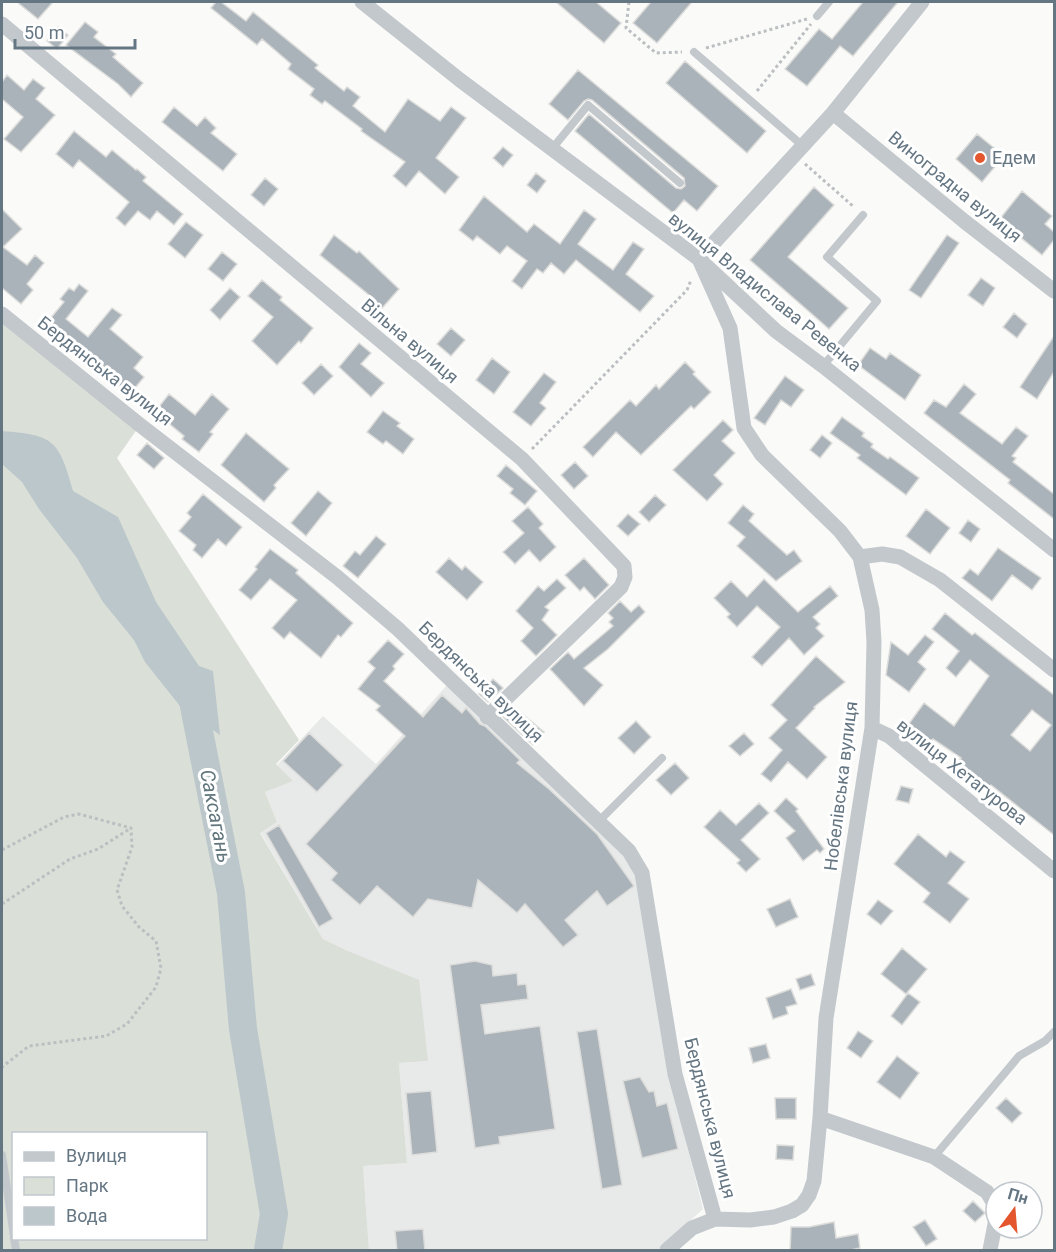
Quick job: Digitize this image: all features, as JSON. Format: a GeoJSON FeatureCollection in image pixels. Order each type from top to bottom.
{"type":"FeatureCollection","features":[{"type":"Feature","properties":{"kind":"street","name":"вулиця Владислава Ревенка"},"geometry":{"type":"LineString","coordinates":[[362,2],[551,150],[699,259],[776,331],[1054,550]]}},
{"type":"Feature","properties":{"kind":"street"},"geometry":{"type":"LineString","coordinates":[[699,259],[833,113],[922,2]]}},
{"type":"Feature","properties":{"kind":"street","name":"Вільна вулиця"},"geometry":{"type":"LineString","coordinates":[[2,24],[522,459],[624,566],[625,577],[621,587],[488,717]]}},
{"type":"Feature","properties":{"kind":"street","name":"Виноградна вулиця"},"geometry":{"type":"LineString","coordinates":[[833,113],[964,221],[1054,291]]}},
{"type":"Feature","properties":{"kind":"street","name":"Нобелівська вулиця"},"geometry":{"type":"LineString","coordinates":[[699,259],[730,328],[744,428],[762,455],[840,531],[860,557],[872,610],[874,642],[872,728],[826,1018],[814,1181],[802,1205],[792,1211],[774,1217],[750,1220],[715,1219]]}},
{"type":"Feature","properties":{"kind":"street","name":"Бердянська вулиця"},"geometry":{"type":"LineString","coordinates":[[2,314],[337,577],[398,629],[629,851],[642,873],[675,1074],[715,1219]]}},
{"type":"Feature","properties":{"kind":"street"},"geometry":{"type":"LineString","coordinates":[[860,557],[882,554],[900,557],[940,580],[1054,670]]}},
{"type":"Feature","properties":{"kind":"street","name":"вулиця Хетагурова"},"geometry":{"type":"LineString","coordinates":[[872,728],[889,736],[1054,871]]}},
{"type":"Feature","properties":{"kind":"street"},"geometry":{"type":"LineString","coordinates":[[820,1118],[934,1157],[984,1190]]}},
{"type":"Feature","properties":{"kind":"street"},"geometry":{"type":"LineString","coordinates":[[667,1251],[692,1228],[715,1219]]}},
{"type":"Feature","properties":{"kind":"lane"},"geometry":{"type":"LineString","coordinates":[[817,16],[829,2]]}},
{"type":"Feature","properties":{"kind":"lane"},"geometry":{"type":"LineString","coordinates":[[694,52],[750,100],[799,150]]}},
{"type":"Feature","properties":{"kind":"lane"},"geometry":{"type":"LineString","coordinates":[[551,150],[588,105],[680,183]]}},
{"type":"Feature","properties":{"kind":"lane"},"geometry":{"type":"LineString","coordinates":[[823,366],[877,301],[827,257],[863,215]]}},
{"type":"Feature","properties":{"kind":"lane"},"geometry":{"type":"LineString","coordinates":[[599,821],[662,758]]}},
{"type":"Feature","properties":{"kind":"lane"},"geometry":{"type":"LineString","coordinates":[[934,1157],[1019,1056],[1046,1041],[1054,1032]]}},
{"type":"Feature","properties":{"kind":"lane"},"geometry":{"type":"LineString","coordinates":[[2,1155],[12,1223]]}},
{"type":"Feature","properties":{"kind":"path"},"geometry":{"type":"LineString","coordinates":[[629,2],[626,28],[656,53],[694,52],[817,16]]}},
{"type":"Feature","properties":{"kind":"path"},"geometry":{"type":"LineString","coordinates":[[750,100],[817,16]]}},
{"type":"Feature","properties":{"kind":"path"},"geometry":{"type":"LineString","coordinates":[[799,150],[863,215]]}},
{"type":"Feature","properties":{"kind":"path"},"geometry":{"type":"LineString","coordinates":[[522,459],[687,290],[699,259]]}},
{"type":"Feature","properties":{"kind":"path"},"geometry":{"type":"LineString","coordinates":[[2,850],[64,817],[79,814],[131,828]]}},
{"type":"Feature","properties":{"kind":"path"},"geometry":{"type":"LineString","coordinates":[[2,904],[70,859],[98,849],[131,828]]}},
{"type":"Feature","properties":{"kind":"path"},"geometry":{"type":"LineString","coordinates":[[2,1067],[29,1046],[106,1036],[127,1024],[156,987],[160,968],[156,941],[139,927],[122,906],[117,890],[132,848],[131,828]]}},
{"type":"Feature","properties":{"kind":"shaded area"},"geometry":{"type":"Polygon","coordinates":[[[448,684],[608,835],[636,873],[666,1061],[703,1209],[658,1250],[369,1250],[363,1166],[407,1163],[399,1063],[428,1061],[348,951],[323,939],[260,832],[277,822],[265,792],[292,781],[277,765],[323,716],[376,764],[448,684]]]}},
{"type":"Feature","properties":{"kind":"green space"},"geometry":{"type":"Polygon","coordinates":[[[2,314],[140,425],[117,458],[299,740],[276,764],[293,781],[265,792],[277,822],[260,833],[323,939],[419,980],[428,1061],[399,1063],[407,1163],[363,1166],[369,1250],[2,1250],[2,314]]]}},
{"type":"Feature","properties":{"kind":"water"},"geometry":{"type":"Polygon","coordinates":[[[2,431],[33,435],[52,443],[63,461],[73,491],[118,517],[156,602],[199,666],[213,671],[220,735],[180,706],[145,662],[134,640],[103,602],[77,558],[39,509],[22,482],[2,464],[2,431]]]}},
{"type":"Feature","properties":{"kind":"building"},"geometry":{"type":"Polygon","coordinates":[[[17,2],[53,2],[38,19],[17,2]]]}},
{"type":"Feature","properties":{"kind":"building"},"geometry":{"type":"Polygon","coordinates":[[[216,2],[221,2],[246,21],[253,12],[318,65],[315,68],[344,91],[347,87],[360,97],[353,106],[385,132],[408,99],[440,121],[451,107],[466,118],[436,158],[459,177],[445,194],[419,171],[406,187],[393,176],[405,162],[361,131],[362,129],[325,101],[322,104],[310,95],[314,89],[288,69],[291,64],[262,39],[257,45],[211,8],[216,2]]]}},
{"type":"Feature","properties":{"kind":"building"},"geometry":{"type":"Polygon","coordinates":[[[556,2],[596,2],[621,23],[604,43],[556,2]]]}},
{"type":"Feature","properties":{"kind":"building"},"geometry":{"type":"Polygon","coordinates":[[[651,2],[692,2],[657,43],[633,23],[651,2]]]}},
{"type":"Feature","properties":{"kind":"building"},"geometry":{"type":"Polygon","coordinates":[[[863,2],[898,2],[853,56],[840,46],[807,86],[785,69],[819,29],[832,39],[863,2]]]}},
{"type":"Feature","properties":{"kind":"building"},"geometry":{"type":"Polygon","coordinates":[[[85,22],[98,32],[94,37],[116,54],[113,57],[143,83],[131,97],[118,84],[66,45],[85,22]]]}},
{"type":"Feature","properties":{"kind":"building"},"geometry":{"type":"Polygon","coordinates":[[[58,27],[68,35],[57,49],[47,41],[58,27]]]}},
{"type":"Feature","properties":{"kind":"building"},"geometry":{"type":"Polygon","coordinates":[[[685,61],[766,131],[747,153],[666,83],[685,61]]]}},
{"type":"Feature","properties":{"kind":"building"},"geometry":{"type":"Polygon","coordinates":[[[578,70],[718,186],[697,211],[684,200],[673,213],[575,131],[589,114],[676,188],[681,189],[685,186],[684,178],[592,100],[584,101],[568,120],[549,104],[578,70]]]}},
{"type":"Feature","properties":{"kind":"building"},"geometry":{"type":"Polygon","coordinates":[[[7,75],[24,90],[33,79],[45,88],[36,99],[55,115],[21,152],[4,139],[23,117],[2,99],[2,82],[7,75]]]}},
{"type":"Feature","properties":{"kind":"building"},"geometry":{"type":"Polygon","coordinates":[[[174,107],[197,126],[205,117],[216,128],[211,133],[237,154],[223,171],[162,122],[174,107]]]}},
{"type":"Feature","properties":{"kind":"building"},"geometry":{"type":"Polygon","coordinates":[[[74,131],[106,157],[112,150],[146,177],[143,181],[183,214],[174,225],[157,211],[150,220],[138,211],[125,226],[116,218],[129,202],[79,160],[73,168],[56,154],[74,131]]]}},
{"type":"Feature","properties":{"kind":"building","name":"Едем"},"geometry":{"type":"Polygon","coordinates":[[[977,134],[1004,156],[982,182],[956,159],[977,134]]]}},
{"type":"Feature","properties":{"kind":"building"},"geometry":{"type":"Polygon","coordinates":[[[503,147],[513,155],[503,167],[493,158],[503,147]]]}},
{"type":"Feature","properties":{"kind":"building"},"geometry":{"type":"Polygon","coordinates":[[[536,173],[546,181],[537,193],[527,185],[536,173]]]}},
{"type":"Feature","properties":{"kind":"building"},"geometry":{"type":"Polygon","coordinates":[[[265,178],[278,189],[264,206],[251,195],[265,178]]]}},
{"type":"Feature","properties":{"kind":"building"},"geometry":{"type":"Polygon","coordinates":[[[814,187],[834,205],[788,257],[848,308],[829,329],[750,260],[814,187]]]}},
{"type":"Feature","properties":{"kind":"building"},"geometry":{"type":"Polygon","coordinates":[[[1022,191],[1052,216],[1045,224],[1054,232],[1054,240],[1042,255],[999,220],[1022,191]]]}},
{"type":"Feature","properties":{"kind":"building"},"geometry":{"type":"Polygon","coordinates":[[[484,196],[527,232],[534,224],[560,244],[584,210],[596,219],[578,244],[613,270],[633,242],[644,249],[626,274],[654,296],[640,312],[576,260],[564,274],[551,263],[543,273],[537,269],[522,289],[512,281],[527,261],[507,246],[500,254],[477,236],[473,241],[459,230],[484,196]]]}},
{"type":"Feature","properties":{"kind":"building"},"geometry":{"type":"Polygon","coordinates":[[[2,209],[22,229],[3,247],[27,265],[35,255],[44,263],[27,284],[33,290],[21,304],[2,288],[2,209]]]}},
{"type":"Feature","properties":{"kind":"building"},"geometry":{"type":"Polygon","coordinates":[[[186,222],[203,235],[185,258],[168,244],[186,222]]]}},
{"type":"Feature","properties":{"kind":"building"},"geometry":{"type":"Polygon","coordinates":[[[334,235],[357,253],[359,251],[399,289],[376,315],[367,307],[374,299],[320,255],[334,235]]]}},
{"type":"Feature","properties":{"kind":"building"},"geometry":{"type":"Polygon","coordinates":[[[947,235],[959,243],[921,298],[909,290],[947,235]]]}},
{"type":"Feature","properties":{"kind":"building"},"geometry":{"type":"Polygon","coordinates":[[[222,252],[237,264],[223,281],[208,269],[222,252]]]}},
{"type":"Feature","properties":{"kind":"building"},"geometry":{"type":"Polygon","coordinates":[[[981,278],[995,288],[983,306],[968,295],[981,278]]]}},
{"type":"Feature","properties":{"kind":"building"},"geometry":{"type":"Polygon","coordinates":[[[262,280],[282,297],[280,300],[313,328],[301,343],[299,341],[277,365],[252,341],[273,317],[248,296],[262,280]]]}},
{"type":"Feature","properties":{"kind":"building"},"geometry":{"type":"Polygon","coordinates":[[[79,284],[88,291],[66,319],[88,337],[112,308],[122,315],[110,329],[143,357],[134,368],[144,377],[130,394],[62,335],[59,337],[45,325],[64,302],[60,299],[69,288],[74,291],[79,284]]]}},
{"type":"Feature","properties":{"kind":"building"},"geometry":{"type":"Polygon","coordinates":[[[230,288],[240,297],[220,320],[210,310],[230,288]]]}},
{"type":"Feature","properties":{"kind":"building"},"geometry":{"type":"Polygon","coordinates":[[[1014,313],[1027,324],[1017,338],[1003,327],[1014,313]]]}},
{"type":"Feature","properties":{"kind":"building"},"geometry":{"type":"Polygon","coordinates":[[[451,328],[465,340],[451,356],[437,344],[451,328]]]}},
{"type":"Feature","properties":{"kind":"building"},"geometry":{"type":"Polygon","coordinates":[[[1054,336],[1054,372],[1037,399],[1020,387],[1054,336]]]}},
{"type":"Feature","properties":{"kind":"building"},"geometry":{"type":"Polygon","coordinates":[[[359,343],[371,353],[361,364],[384,383],[371,397],[339,367],[359,343]]]}},
{"type":"Feature","properties":{"kind":"building"},"geometry":{"type":"Polygon","coordinates":[[[870,348],[886,359],[890,353],[921,375],[905,400],[858,365],[870,348]]]}},
{"type":"Feature","properties":{"kind":"building"},"geometry":{"type":"Polygon","coordinates":[[[492,358],[510,372],[494,394],[476,380],[492,358]]]}},
{"type":"Feature","properties":{"kind":"building"},"geometry":{"type":"Polygon","coordinates":[[[685,362],[695,372],[693,374],[711,392],[694,409],[691,406],[641,455],[616,432],[593,457],[583,447],[630,400],[636,406],[656,385],[659,389],[685,362]]]}},
{"type":"Feature","properties":{"kind":"building"},"geometry":{"type":"Polygon","coordinates":[[[321,364],[333,376],[314,395],[302,383],[321,364]]]}},
{"type":"Feature","properties":{"kind":"building"},"geometry":{"type":"Polygon","coordinates":[[[544,373],[556,382],[540,403],[546,408],[531,426],[513,412],[544,373]]]}},
{"type":"Feature","properties":{"kind":"building"},"geometry":{"type":"Polygon","coordinates":[[[785,376],[804,390],[791,407],[781,400],[765,425],[754,418],[785,376]]]}},
{"type":"Feature","properties":{"kind":"building"},"geometry":{"type":"Polygon","coordinates":[[[964,384],[976,394],[960,413],[1002,444],[1016,427],[1028,436],[1012,456],[1016,458],[1013,462],[1054,494],[1054,519],[1008,483],[1010,480],[924,413],[934,400],[946,407],[964,384]]]}},
{"type":"Feature","properties":{"kind":"building"},"geometry":{"type":"Polygon","coordinates":[[[169,394],[195,415],[212,394],[229,409],[210,432],[213,434],[199,452],[182,439],[184,436],[155,412],[169,394]]]}},
{"type":"Feature","properties":{"kind":"building"},"geometry":{"type":"Polygon","coordinates":[[[383,411],[400,423],[397,426],[414,439],[403,454],[386,441],[383,444],[367,432],[383,411]]]}},
{"type":"Feature","properties":{"kind":"building"},"geometry":{"type":"Polygon","coordinates":[[[842,417],[864,433],[862,436],[873,444],[871,447],[888,459],[890,457],[919,478],[906,495],[857,458],[860,455],[830,433],[842,417]]]}},
{"type":"Feature","properties":{"kind":"building"},"geometry":{"type":"Polygon","coordinates":[[[723,420],[733,430],[722,441],[735,453],[714,475],[723,484],[707,501],[673,470],[723,420]]]}},
{"type":"Feature","properties":{"kind":"building"},"geometry":{"type":"Polygon","coordinates":[[[246,433],[289,469],[274,485],[276,488],[264,502],[221,465],[246,433]]]}},
{"type":"Feature","properties":{"kind":"building"},"geometry":{"type":"Polygon","coordinates":[[[822,435],[832,443],[820,458],[810,450],[822,435]]]}},
{"type":"Feature","properties":{"kind":"building"},"geometry":{"type":"Polygon","coordinates":[[[147,443],[164,458],[154,469],[137,455],[147,443]]]}},
{"type":"Feature","properties":{"kind":"building"},"geometry":{"type":"Polygon","coordinates":[[[575,462],[588,476],[574,489],[561,475],[575,462]]]}},
{"type":"Feature","properties":{"kind":"building"},"geometry":{"type":"Polygon","coordinates":[[[506,465],[537,491],[525,505],[510,493],[513,489],[497,476],[506,465]]]}},
{"type":"Feature","properties":{"kind":"building"},"geometry":{"type":"Polygon","coordinates":[[[318,491],[332,503],[306,536],[291,523],[318,491]]]}},
{"type":"Feature","properties":{"kind":"building"},"geometry":{"type":"Polygon","coordinates":[[[203,494],[242,527],[226,546],[218,539],[202,558],[193,550],[196,545],[179,531],[191,517],[187,513],[203,494]]]}},
{"type":"Feature","properties":{"kind":"building"},"geometry":{"type":"Polygon","coordinates":[[[655,495],[666,505],[649,522],[639,512],[655,495]]]}},
{"type":"Feature","properties":{"kind":"building"},"geometry":{"type":"Polygon","coordinates":[[[743,505],[754,514],[749,521],[787,555],[794,550],[802,561],[776,581],[737,546],[745,537],[728,523],[743,505]]]}},
{"type":"Feature","properties":{"kind":"building"},"geometry":{"type":"Polygon","coordinates":[[[528,507],[543,524],[539,528],[556,547],[540,562],[529,550],[515,564],[503,552],[524,533],[512,521],[528,507]]]}},
{"type":"Feature","properties":{"kind":"building"},"geometry":{"type":"Polygon","coordinates":[[[926,509],[950,528],[930,554],[906,536],[926,509]]]}},
{"type":"Feature","properties":{"kind":"building"},"geometry":{"type":"Polygon","coordinates":[[[628,514],[640,524],[628,536],[617,526],[628,514]]]}},
{"type":"Feature","properties":{"kind":"building"},"geometry":{"type":"Polygon","coordinates":[[[968,520],[980,529],[971,542],[959,533],[968,520]]]}},
{"type":"Feature","properties":{"kind":"building"},"geometry":{"type":"Polygon","coordinates":[[[376,536],[386,544],[358,578],[343,566],[355,551],[360,555],[376,536]]]}},
{"type":"Feature","properties":{"kind":"building"},"geometry":{"type":"Polygon","coordinates":[[[998,548],[1041,578],[1032,590],[1012,575],[992,601],[962,578],[970,569],[978,575],[998,548]]]}},
{"type":"Feature","properties":{"kind":"building"},"geometry":{"type":"Polygon","coordinates":[[[270,549],[298,570],[296,573],[353,623],[341,637],[338,635],[321,658],[290,632],[284,639],[272,628],[297,600],[270,579],[251,600],[239,590],[270,549]]]}},
{"type":"Feature","properties":{"kind":"building"},"geometry":{"type":"Polygon","coordinates":[[[449,558],[462,570],[465,566],[483,582],[467,600],[436,572],[449,558]]]}},
{"type":"Feature","properties":{"kind":"building"},"geometry":{"type":"Polygon","coordinates":[[[584,558],[609,585],[595,599],[584,587],[580,591],[565,575],[584,558]]]}},
{"type":"Feature","properties":{"kind":"building"},"geometry":{"type":"Polygon","coordinates":[[[557,579],[566,588],[545,607],[549,610],[542,620],[557,635],[536,656],[521,641],[533,628],[516,611],[538,586],[544,591],[557,579]]]}},
{"type":"Feature","properties":{"kind":"building"},"geometry":{"type":"Polygon","coordinates":[[[764,579],[798,612],[830,586],[838,596],[813,617],[820,624],[816,628],[824,636],[804,655],[789,638],[762,666],[752,657],[780,627],[757,606],[737,627],[727,617],[730,614],[714,598],[731,581],[747,597],[764,579]]]}},
{"type":"Feature","properties":{"kind":"building"},"geometry":{"type":"Polygon","coordinates":[[[620,601],[631,612],[639,605],[645,612],[608,649],[584,668],[603,685],[584,706],[550,669],[568,652],[574,659],[613,626],[609,622],[613,618],[608,613],[620,601]]]}},
{"type":"Feature","properties":{"kind":"building"},"geometry":{"type":"Polygon","coordinates":[[[945,613],[972,635],[975,633],[1054,695],[1054,835],[991,785],[987,790],[955,765],[961,758],[933,739],[930,742],[908,725],[924,703],[954,726],[989,676],[970,660],[956,677],[946,668],[959,651],[932,629],[945,613]],[[1032,710],[1011,735],[1030,751],[1051,725],[1032,710]]]}},
{"type":"Feature","properties":{"kind":"building"},"geometry":{"type":"Polygon","coordinates":[[[925,635],[934,642],[918,662],[926,669],[909,692],[886,675],[891,642],[908,655],[925,635]]]}},
{"type":"Feature","properties":{"kind":"building"},"geometry":{"type":"Polygon","coordinates":[[[388,640],[404,654],[384,681],[423,717],[442,695],[462,713],[466,708],[480,724],[485,726],[520,760],[517,763],[597,834],[634,886],[607,906],[597,891],[565,920],[578,935],[563,947],[525,904],[517,913],[478,880],[472,908],[428,899],[413,917],[377,886],[360,905],[331,880],[337,873],[306,844],[405,736],[376,710],[380,706],[358,689],[375,668],[368,662],[388,640]]]}},
{"type":"Feature","properties":{"kind":"building"},"geometry":{"type":"Polygon","coordinates":[[[816,656],[845,682],[814,707],[796,728],[827,757],[807,779],[788,762],[771,782],[761,774],[782,750],[769,738],[787,720],[771,705],[816,656]]]}},
{"type":"Feature","properties":{"kind":"building"},"geometry":{"type":"Polygon","coordinates":[[[493,679],[503,688],[488,702],[479,694],[493,679]]]}},
{"type":"Feature","properties":{"kind":"building"},"geometry":{"type":"Polygon","coordinates":[[[513,706],[544,732],[533,745],[502,716],[513,706]]]}},
{"type":"Feature","properties":{"kind":"building"},"geometry":{"type":"Polygon","coordinates":[[[636,721],[651,737],[634,754],[618,738],[636,721]]]}},
{"type":"Feature","properties":{"kind":"building"},"geometry":{"type":"Polygon","coordinates":[[[309,733],[343,765],[317,792],[283,761],[309,733]]]}},
{"type":"Feature","properties":{"kind":"building"},"geometry":{"type":"Polygon","coordinates":[[[744,733],[754,744],[740,756],[729,746],[744,733]]]}},
{"type":"Feature","properties":{"kind":"building"},"geometry":{"type":"Polygon","coordinates":[[[675,763],[689,778],[671,795],[656,780],[675,763]]]}},
{"type":"Feature","properties":{"kind":"building"},"geometry":{"type":"Polygon","coordinates":[[[901,786],[913,789],[909,803],[896,800],[901,786]]]}},
{"type":"Feature","properties":{"kind":"building"},"geometry":{"type":"Polygon","coordinates":[[[786,798],[798,809],[796,811],[824,849],[820,853],[817,850],[803,861],[786,838],[795,831],[774,811],[786,798]]]}},
{"type":"Feature","properties":{"kind":"building"},"geometry":{"type":"Polygon","coordinates":[[[759,803],[769,813],[741,840],[760,859],[746,872],[737,863],[740,860],[704,827],[720,810],[736,825],[759,803]]]}},
{"type":"Feature","properties":{"kind":"building"},"geometry":{"type":"Polygon","coordinates":[[[279,825],[333,919],[319,927],[266,833],[279,825]]]}},
{"type":"Feature","properties":{"kind":"building"},"geometry":{"type":"Polygon","coordinates":[[[918,834],[946,857],[950,851],[965,862],[948,883],[969,899],[950,923],[923,902],[930,893],[894,864],[918,834]]]}},
{"type":"Feature","properties":{"kind":"building"},"geometry":{"type":"Polygon","coordinates":[[[790,899],[798,917],[776,927],[767,909],[790,899]]]}},
{"type":"Feature","properties":{"kind":"building"},"geometry":{"type":"Polygon","coordinates":[[[878,900],[893,911],[881,925],[867,914],[878,900]]]}},
{"type":"Feature","properties":{"kind":"building"},"geometry":{"type":"Polygon","coordinates":[[[902,948],[927,969],[906,994],[881,974],[902,948]]]}},
{"type":"Feature","properties":{"kind":"building"},"geometry":{"type":"Polygon","coordinates":[[[475,961],[492,965],[493,976],[517,973],[518,985],[526,984],[528,999],[481,1005],[485,1034],[540,1026],[555,1129],[499,1137],[500,1144],[475,1148],[450,965],[475,961]]]}},
{"type":"Feature","properties":{"kind":"building"},"geometry":{"type":"Polygon","coordinates":[[[811,974],[815,985],[800,990],[796,979],[811,974]]]}},
{"type":"Feature","properties":{"kind":"building"},"geometry":{"type":"Polygon","coordinates":[[[791,989],[797,1004],[786,1007],[788,1014],[773,1019],[766,998],[791,989]]]}},
{"type":"Feature","properties":{"kind":"building"},"geometry":{"type":"Polygon","coordinates":[[[908,993],[920,1002],[902,1025],[891,1016],[908,993]]]}},
{"type":"Feature","properties":{"kind":"building"},"geometry":{"type":"Polygon","coordinates":[[[597,1029],[622,1185],[602,1189],[577,1032],[597,1029]]]}},
{"type":"Feature","properties":{"kind":"building"},"geometry":{"type":"Polygon","coordinates":[[[858,1031],[873,1041],[861,1058],[847,1048],[858,1031]]]}},
{"type":"Feature","properties":{"kind":"building"},"geometry":{"type":"Polygon","coordinates":[[[766,1044],[770,1058],[753,1063],[749,1048],[766,1044]]]}},
{"type":"Feature","properties":{"kind":"building"},"geometry":{"type":"Polygon","coordinates":[[[897,1056],[919,1073],[900,1099],[877,1082],[897,1056]]]}},
{"type":"Feature","properties":{"kind":"building"},"geometry":{"type":"Polygon","coordinates":[[[640,1077],[649,1092],[654,1091],[657,1106],[667,1103],[678,1149],[642,1158],[623,1081],[640,1077]]]}},
{"type":"Feature","properties":{"kind":"building"},"geometry":{"type":"Polygon","coordinates":[[[431,1091],[437,1152],[412,1155],[406,1093],[431,1091]]]}},
{"type":"Feature","properties":{"kind":"building"},"geometry":{"type":"Polygon","coordinates":[[[775,1098],[796,1098],[796,1119],[776,1119],[775,1098]]]}},
{"type":"Feature","properties":{"kind":"building"},"geometry":{"type":"Polygon","coordinates":[[[1006,1098],[1022,1113],[1012,1123],[996,1108],[1006,1098]]]}},
{"type":"Feature","properties":{"kind":"building"},"geometry":{"type":"Polygon","coordinates":[[[777,1145],[794,1146],[793,1160],[776,1159],[777,1145]]]}},
{"type":"Feature","properties":{"kind":"building"},"geometry":{"type":"Polygon","coordinates":[[[973,1201],[984,1214],[975,1222],[963,1211],[973,1201]]]}},
{"type":"Feature","properties":{"kind":"building"},"geometry":{"type":"Polygon","coordinates":[[[925,1220],[937,1239],[926,1246],[913,1227],[925,1220]]]}},
{"type":"Feature","properties":{"kind":"building"},"geometry":{"type":"Polygon","coordinates":[[[834,1222],[836,1238],[858,1234],[860,1248],[846,1251],[790,1251],[791,1227],[809,1227],[834,1222]]]}},
{"type":"Feature","properties":{"kind":"building"},"geometry":{"type":"Polygon","coordinates":[[[423,1229],[425,1251],[397,1251],[395,1231],[423,1229]]]}},
{"type":"Feature","properties":{"kind":"waterway","name":"Саксагань"},"geometry":{"type":"LineString","coordinates":[[189,681],[231,893],[243,1029],[274,1214],[268,1250]]}},
{"type":"Feature","properties":{"kind":"place","name":"Едем"},"geometry":{"type":"Point","coordinates":[980,158]}}]}
